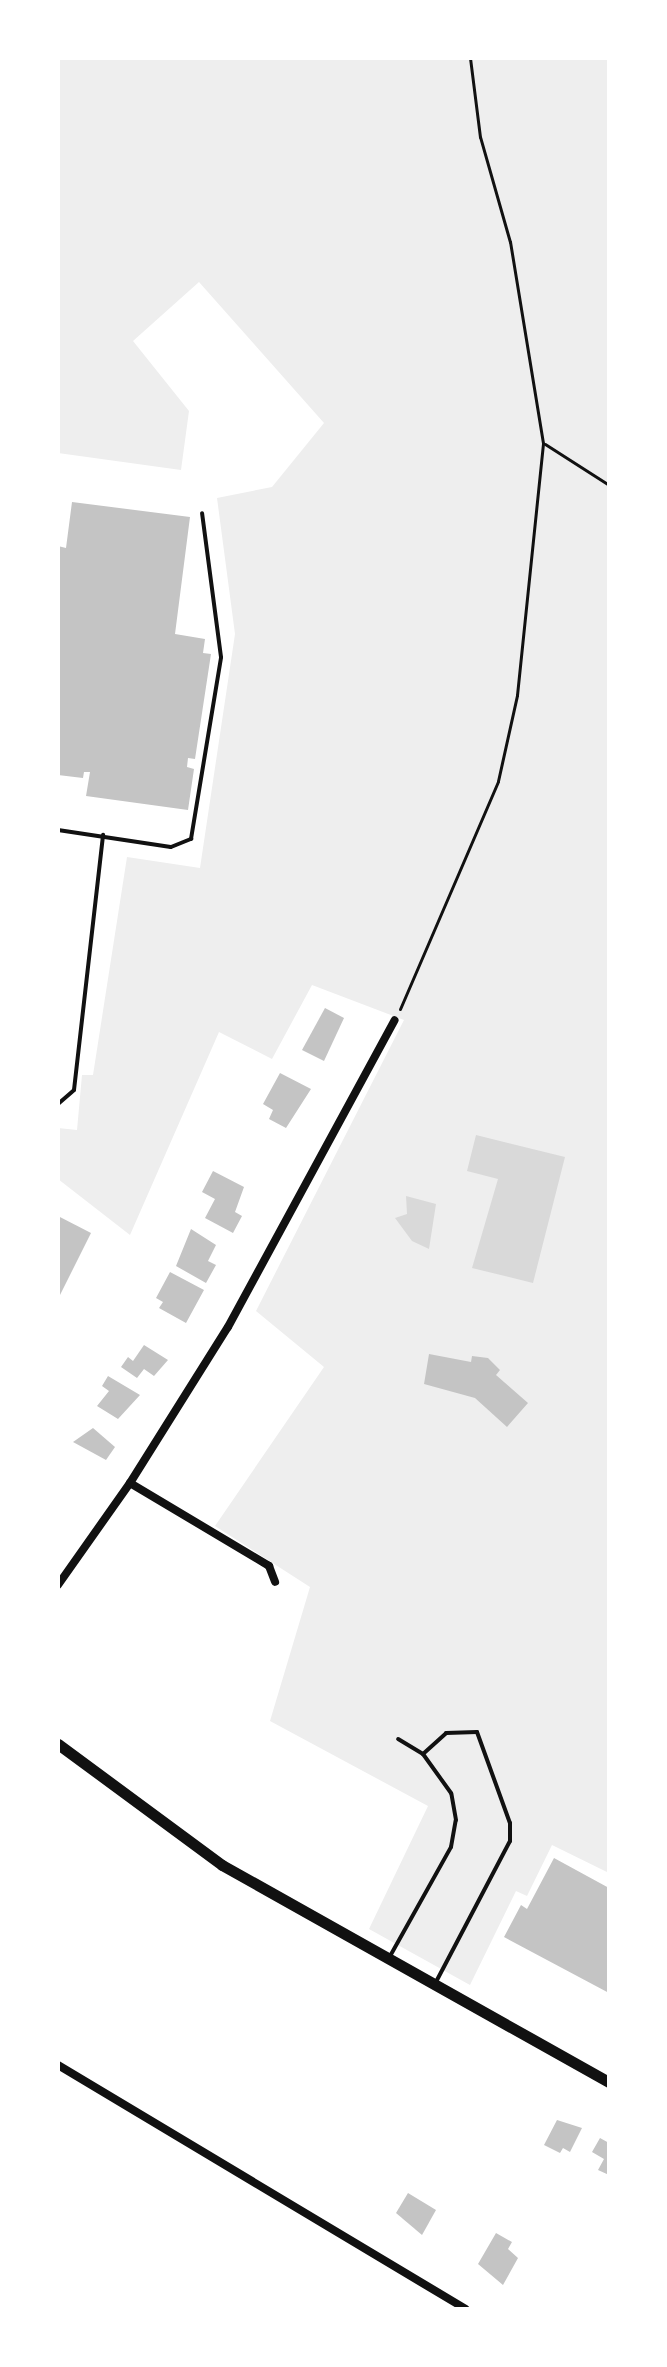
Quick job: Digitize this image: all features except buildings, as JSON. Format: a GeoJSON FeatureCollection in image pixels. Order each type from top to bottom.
{"type":"FeatureCollection","features":[{"type":"Feature","properties":{"kind":"street"},"geometry":{"type":"LineString","coordinates":[[58,1585],[130,1483],[228,1327],[395,1020]]}},
{"type":"Feature","properties":{"kind":"street"},"geometry":{"type":"LineString","coordinates":[[130,1483],[269,1566],[275,1582]]}},
{"type":"Feature","properties":{"kind":"street"},"geometry":{"type":"LineString","coordinates":[[58,1744],[222,1865],[433,1987],[609,2082]]}},
{"type":"Feature","properties":{"kind":"street"},"geometry":{"type":"LineString","coordinates":[[58,2065],[466,2309]]}},
{"type":"Feature","properties":{"kind":"lane"},"geometry":{"type":"LineString","coordinates":[[58,830],[171,847],[191,839],[221,657],[202,513]]}},
{"type":"Feature","properties":{"kind":"lane"},"geometry":{"type":"LineString","coordinates":[[58,1104],[74,1090],[103,835]]}},
{"type":"Feature","properties":{"kind":"lane"},"geometry":{"type":"LineString","coordinates":[[423,1754],[446,1733],[477,1732],[510,1823],[510,1841],[433,1987]]}},
{"type":"Feature","properties":{"kind":"lane"},"geometry":{"type":"LineString","coordinates":[[388,1961],[451,1847],[456,1820],[451,1793],[423,1754],[398,1739]]}},
{"type":"Feature","properties":{"kind":"path"},"geometry":{"type":"LineString","coordinates":[[395,1020],[498,781],[517,695],[543,443],[510,242],[480,137],[470,58]]}},
{"type":"Feature","properties":{"kind":"path"},"geometry":{"type":"LineString","coordinates":[[543,443],[609,485]]}},
{"type":"Feature","properties":{"kind":"shaded area"},"geometry":{"type":"Polygon","coordinates":[[[58,58],[609,58],[609,1873],[552,1845],[527,1896],[516,1891],[470,1985],[369,1929],[428,1806],[270,1721],[310,1587],[215,1526],[324,1367],[256,1311],[404,1020],[312,985],[272,1059],[219,1032],[130,1235],[58,1179],[58,1128],[77,1130],[82,1075],[93,1075],[127,857],[200,868],[235,634],[217,498],[272,487],[324,423],[199,282],[133,341],[189,411],[181,470],[58,453],[58,58]]]}},
{"type":"Feature","properties":{"kind":"shaded area"},"geometry":{"type":"Polygon","coordinates":[[[476,1135],[565,1157],[533,1283],[472,1268],[498,1179],[467,1171],[476,1135]]]}},
{"type":"Feature","properties":{"kind":"shaded area"},"geometry":{"type":"Polygon","coordinates":[[[406,1196],[436,1204],[429,1249],[412,1241],[395,1218],[407,1214],[406,1196]]]}}]}
